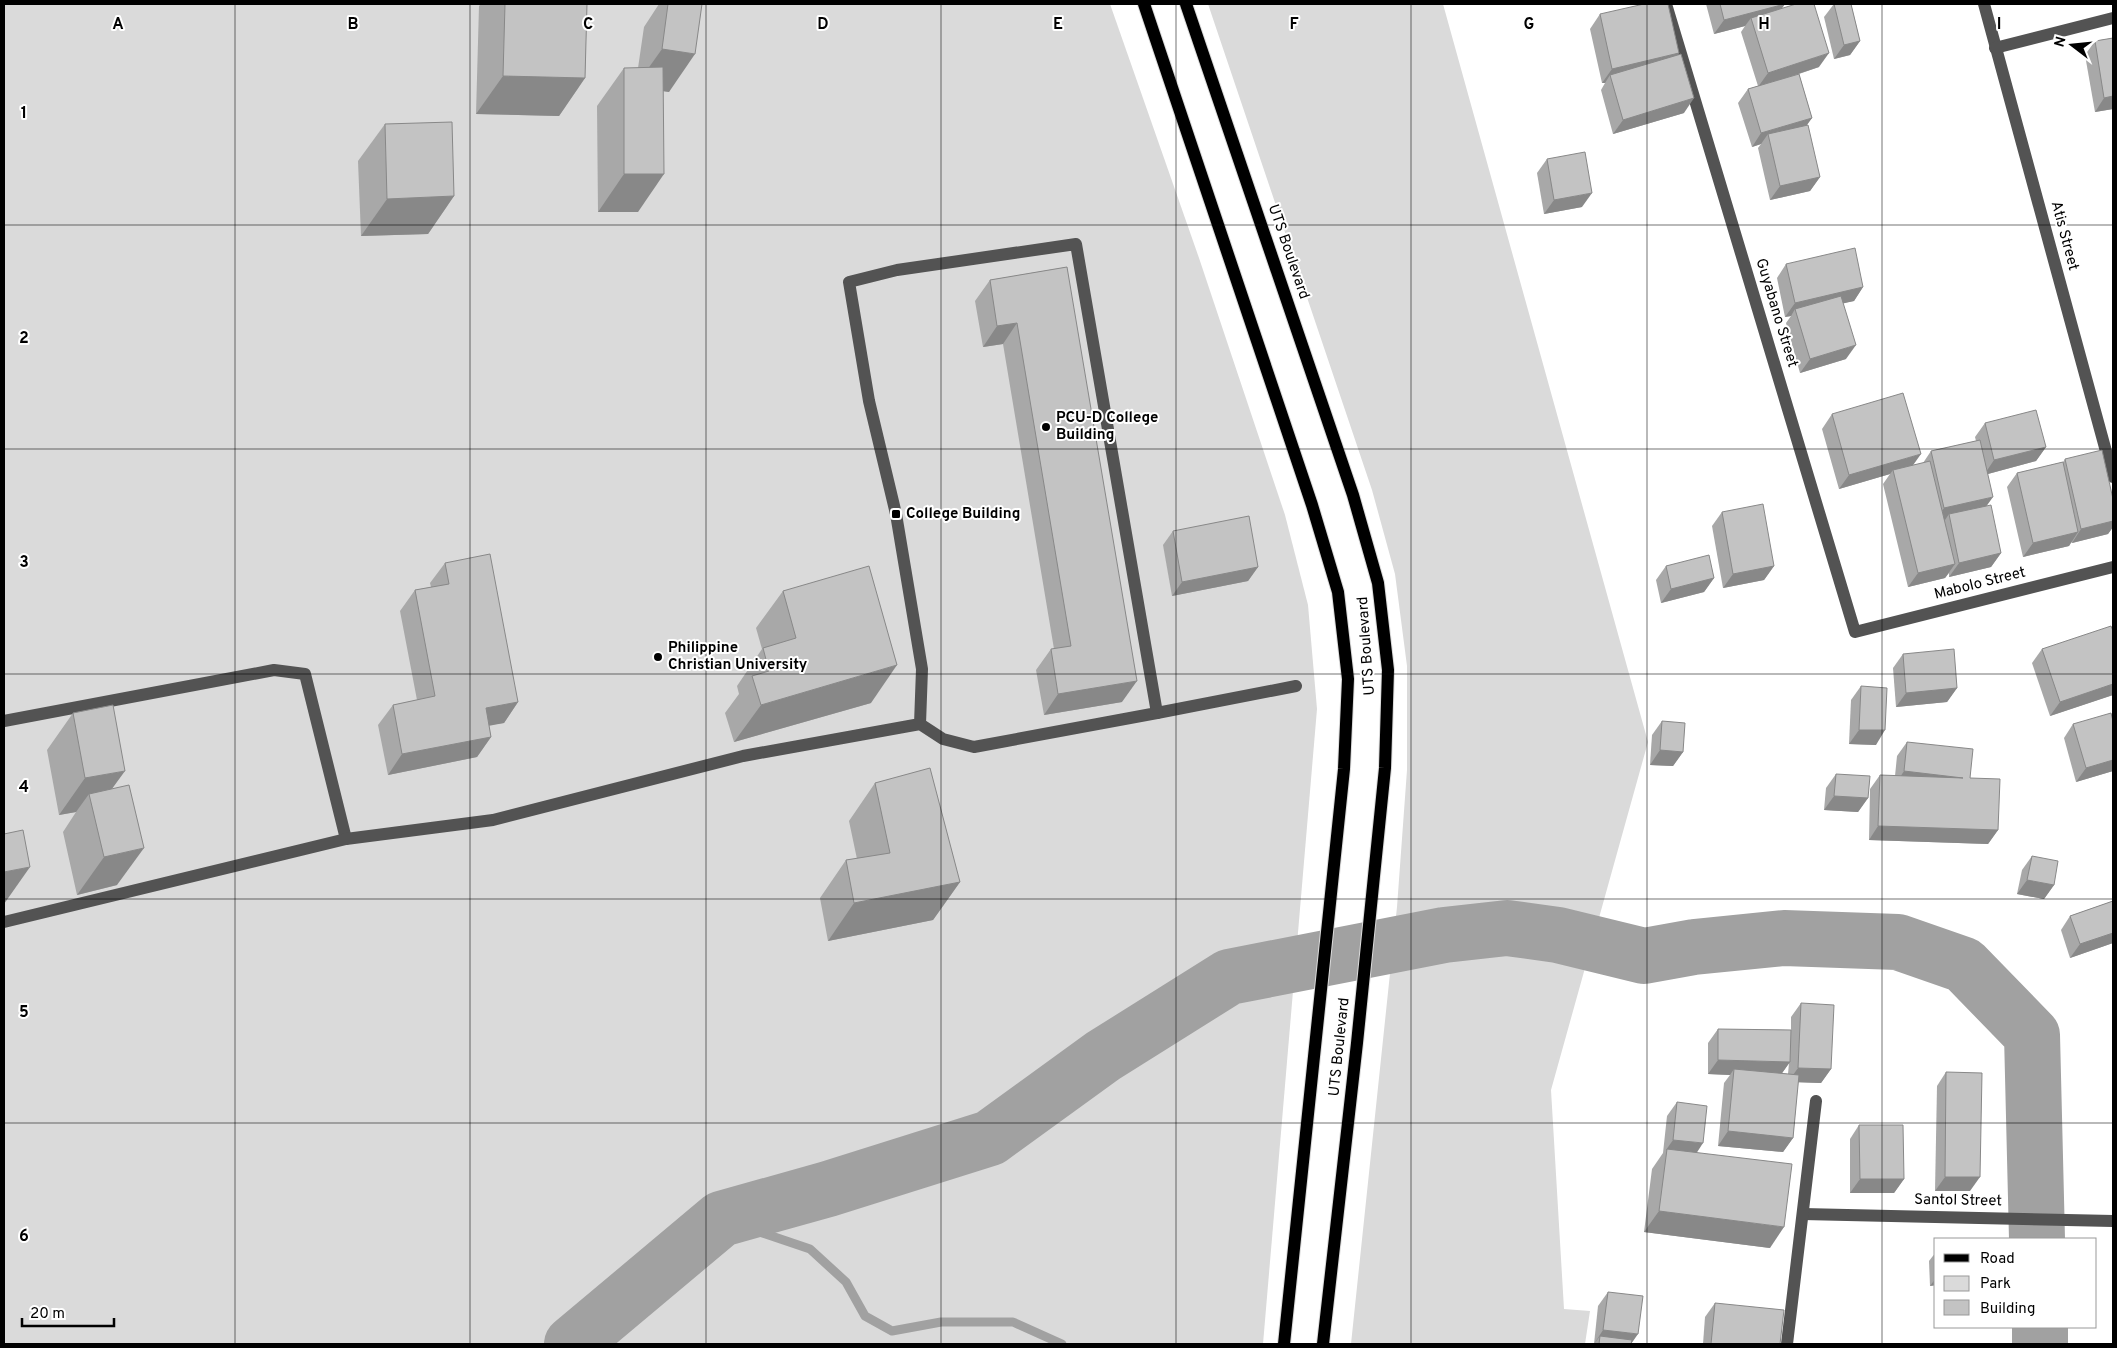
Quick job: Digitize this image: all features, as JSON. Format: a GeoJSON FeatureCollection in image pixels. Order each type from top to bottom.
{"type":"FeatureCollection","features":[{"type":"Feature","properties":{"kind":"main road","name":"UTS Boulevard"},"geometry":{"type":"LineString","coordinates":[[1144,4],[1312,505],[1338,592],[1348,679],[1344,769],[1284,1344]]}},
{"type":"Feature","properties":{"kind":"main road","name":"UTS Boulevard"},"geometry":{"type":"LineString","coordinates":[[1186,4],[1353,495],[1378,582],[1388,670],[1385,768],[1357,1043],[1323,1344]]}},
{"type":"Feature","properties":{"kind":"street","name":"Guyabano Street"},"geometry":{"type":"LineString","coordinates":[[1666,4],[1855,632]]}},
{"type":"Feature","properties":{"kind":"street","name":"Atis Street"},"geometry":{"type":"LineString","coordinates":[[1984,4],[2113,477]]}},
{"type":"Feature","properties":{"kind":"street"},"geometry":{"type":"LineString","coordinates":[[1995,48],[2113,18]]}},
{"type":"Feature","properties":{"kind":"street"},"geometry":{"type":"LineString","coordinates":[[920,724],[922,670],[896,514],[869,400],[849,282],[896,270],[1076,244],[1157,713]]}},
{"type":"Feature","properties":{"kind":"street","name":"Mabolo Street"},"geometry":{"type":"LineString","coordinates":[[1855,632],[2113,567]]}},
{"type":"Feature","properties":{"kind":"street"},"geometry":{"type":"LineString","coordinates":[[4,721],[274,670],[305,674],[346,839]]}},
{"type":"Feature","properties":{"kind":"street"},"geometry":{"type":"LineString","coordinates":[[4,922],[346,839],[493,820],[743,756],[920,724],[943,739],[974,747],[1296,686]]}},
{"type":"Feature","properties":{"kind":"street"},"geometry":{"type":"LineString","coordinates":[[1787,1344],[1816,1101]]}},
{"type":"Feature","properties":{"kind":"street","name":"Santol Street"},"geometry":{"type":"LineString","coordinates":[[1803,1214],[2113,1221]]}},
{"type":"Feature","properties":{"kind":"green space","name":"Philippine Christian University"},"geometry":{"type":"Polygon","coordinates":[[[4,4],[1110,4],[1199,258],[1285,515],[1308,605],[1317,709],[1263,1344],[4,1344],[4,4]]]}},
{"type":"Feature","properties":{"kind":"green space"},"geometry":{"type":"Polygon","coordinates":[[[1208,4],[1443,4],[1648,742],[1551,1090],[1564,1309],[1590,1311],[1585,1344],[1351,1344],[1397,907],[1407,770],[1407,666],[1395,574],[1372,490],[1208,4]]]}},
{"type":"Feature","properties":{"kind":"building"},"geometry":{"type":"Polygon","coordinates":[[[505,4],[587,4],[585,78],[503,76],[505,4]]]}},
{"type":"Feature","properties":{"kind":"building"},"geometry":{"type":"Polygon","coordinates":[[[668,4],[702,4],[695,54],[662,49],[668,4]]]}},
{"type":"Feature","properties":{"kind":"building"},"geometry":{"type":"Polygon","coordinates":[[[1644,4],[1668,4],[1679,53],[1612,69],[1600,14],[1644,4]]]}},
{"type":"Feature","properties":{"kind":"building"},"geometry":{"type":"Polygon","coordinates":[[[1720,4],[1785,4],[1724,20],[1720,4]]]}},
{"type":"Feature","properties":{"kind":"building"},"geometry":{"type":"Polygon","coordinates":[[[1796,4],[1814,4],[1829,53],[1768,73],[1751,18],[1796,4]]]}},
{"type":"Feature","properties":{"kind":"building"},"geometry":{"type":"Polygon","coordinates":[[[1834,4],[1851,4],[1860,41],[1844,45],[1834,4]]]}},
{"type":"Feature","properties":{"kind":"building"},"geometry":{"type":"Polygon","coordinates":[[[2113,38],[2113,96],[2104,98],[2095,41],[2113,38]]]}},
{"type":"Feature","properties":{"kind":"building"},"geometry":{"type":"Polygon","coordinates":[[[1681,54],[1694,98],[1623,120],[1610,75],[1681,54]]]}},
{"type":"Feature","properties":{"kind":"building"},"geometry":{"type":"Polygon","coordinates":[[[663,67],[664,174],[624,174],[624,68],[663,67]]]}},
{"type":"Feature","properties":{"kind":"building"},"geometry":{"type":"Polygon","coordinates":[[[1799,74],[1812,118],[1761,133],[1748,89],[1799,74]]]}},
{"type":"Feature","properties":{"kind":"building"},"geometry":{"type":"Polygon","coordinates":[[[452,122],[454,196],[387,199],[385,124],[452,122]]]}},
{"type":"Feature","properties":{"kind":"building"},"geometry":{"type":"Polygon","coordinates":[[[1808,125],[1820,177],[1780,186],[1768,134],[1808,125]]]}},
{"type":"Feature","properties":{"kind":"building"},"geometry":{"type":"Polygon","coordinates":[[[1585,152],[1592,193],[1554,200],[1547,159],[1585,152]]]}},
{"type":"Feature","properties":{"kind":"building"},"geometry":{"type":"Polygon","coordinates":[[[1855,248],[1863,287],[1795,303],[1786,264],[1855,248]]]}},
{"type":"Feature","properties":{"kind":"building","name":"PCU-D College Building"},"geometry":{"type":"Polygon","coordinates":[[[1067,267],[1137,681],[1058,694],[1051,649],[1071,646],[1017,323],[997,326],[990,280],[1067,267]]]}},
{"type":"Feature","properties":{"kind":"building"},"geometry":{"type":"Polygon","coordinates":[[[1841,296],[1856,345],[1810,359],[1795,309],[1841,296]]]}},
{"type":"Feature","properties":{"kind":"building"},"geometry":{"type":"Polygon","coordinates":[[[1903,393],[1921,454],[1849,475],[1832,414],[1903,393]]]}},
{"type":"Feature","properties":{"kind":"building"},"geometry":{"type":"Polygon","coordinates":[[[2036,410],[2046,447],[1994,460],[1985,423],[2036,410]]]}},
{"type":"Feature","properties":{"kind":"building"},"geometry":{"type":"Polygon","coordinates":[[[1980,440],[1993,497],[1944,508],[1931,451],[1980,440]]]}},
{"type":"Feature","properties":{"kind":"building"},"geometry":{"type":"Polygon","coordinates":[[[2102,450],[2113,499],[2113,521],[2081,529],[2065,459],[2102,450]]]}},
{"type":"Feature","properties":{"kind":"building"},"geometry":{"type":"Polygon","coordinates":[[[1930,461],[1955,564],[1918,573],[1893,470],[1930,461]]]}},
{"type":"Feature","properties":{"kind":"building"},"geometry":{"type":"Polygon","coordinates":[[[2063,462],[2078,532],[2033,543],[2017,473],[2063,462]]]}},
{"type":"Feature","properties":{"kind":"building"},"geometry":{"type":"Polygon","coordinates":[[[1763,504],[1774,566],[1733,574],[1722,512],[1763,504]]]}},
{"type":"Feature","properties":{"kind":"building"},"geometry":{"type":"Polygon","coordinates":[[[1991,505],[2001,553],[1959,563],[1949,514],[1991,505]]]}},
{"type":"Feature","properties":{"kind":"building"},"geometry":{"type":"Polygon","coordinates":[[[1249,516],[1258,567],[1182,582],[1173,531],[1249,516]]]}},
{"type":"Feature","properties":{"kind":"building"},"geometry":{"type":"Polygon","coordinates":[[[490,554],[518,702],[486,708],[491,737],[402,754],[393,705],[435,696],[415,590],[449,584],[445,563],[490,554]]]}},
{"type":"Feature","properties":{"kind":"building"},"geometry":{"type":"Polygon","coordinates":[[[1709,555],[1714,578],[1671,589],[1666,566],[1709,555]]]}},
{"type":"Feature","properties":{"kind":"building"},"geometry":{"type":"Polygon","coordinates":[[[869,566],[897,665],[761,705],[752,676],[769,671],[763,648],[796,638],[783,591],[869,566]]]}},
{"type":"Feature","properties":{"kind":"building"},"geometry":{"type":"Polygon","coordinates":[[[2111,626],[2113,631],[2113,684],[2060,702],[2042,649],[2111,626]]]}},
{"type":"Feature","properties":{"kind":"building"},"geometry":{"type":"Polygon","coordinates":[[[1954,649],[1957,688],[1906,693],[1903,654],[1954,649]]]}},
{"type":"Feature","properties":{"kind":"building"},"geometry":{"type":"Polygon","coordinates":[[[1861,686],[1887,688],[1885,730],[1859,730],[1861,686]]]}},
{"type":"Feature","properties":{"kind":"building"},"geometry":{"type":"Polygon","coordinates":[[[113,705],[125,771],[85,778],[73,713],[113,705]]]}},
{"type":"Feature","properties":{"kind":"building"},"geometry":{"type":"Polygon","coordinates":[[[2111,713],[2113,721],[2113,760],[2086,768],[2073,724],[2111,713]]]}},
{"type":"Feature","properties":{"kind":"building"},"geometry":{"type":"Polygon","coordinates":[[[1662,721],[1685,723],[1683,752],[1660,750],[1662,721]]]}},
{"type":"Feature","properties":{"kind":"building"},"geometry":{"type":"Polygon","coordinates":[[[1907,742],[1973,749],[1970,778],[2000,779],[1998,830],[1878,826],[1880,775],[1963,778],[1904,771],[1907,742]]]}},
{"type":"Feature","properties":{"kind":"building"},"geometry":{"type":"Polygon","coordinates":[[[930,768],[960,882],[854,903],[846,860],[890,853],[875,783],[930,768]]]}},
{"type":"Feature","properties":{"kind":"building"},"geometry":{"type":"Polygon","coordinates":[[[1836,774],[1870,776],[1868,798],[1834,796],[1836,774]]]}},
{"type":"Feature","properties":{"kind":"building"},"geometry":{"type":"Polygon","coordinates":[[[129,785],[144,848],[104,857],[89,794],[129,785]]]}},
{"type":"Feature","properties":{"kind":"building"},"geometry":{"type":"Polygon","coordinates":[[[23,830],[30,867],[4,872],[4,834],[23,830]]]}},
{"type":"Feature","properties":{"kind":"building"},"geometry":{"type":"Polygon","coordinates":[[[2032,856],[2058,861],[2054,885],[2027,880],[2032,856]]]}},
{"type":"Feature","properties":{"kind":"building"},"geometry":{"type":"Polygon","coordinates":[[[2113,901],[2113,933],[2080,944],[2070,916],[2113,901]]]}},
{"type":"Feature","properties":{"kind":"building"},"geometry":{"type":"Polygon","coordinates":[[[1801,1003],[1834,1005],[1831,1069],[1798,1068],[1801,1003]]]}},
{"type":"Feature","properties":{"kind":"building"},"geometry":{"type":"Polygon","coordinates":[[[1718,1029],[1791,1030],[1790,1062],[1718,1060],[1718,1029]]]}},
{"type":"Feature","properties":{"kind":"building"},"geometry":{"type":"Polygon","coordinates":[[[1734,1069],[1799,1075],[1793,1138],[1728,1131],[1734,1069]]]}},
{"type":"Feature","properties":{"kind":"building"},"geometry":{"type":"Polygon","coordinates":[[[1946,1072],[1982,1073],[1980,1177],[1945,1177],[1946,1072]]]}},
{"type":"Feature","properties":{"kind":"building"},"geometry":{"type":"Polygon","coordinates":[[[1677,1102],[1707,1106],[1703,1143],[1673,1140],[1677,1102]]]}},
{"type":"Feature","properties":{"kind":"building"},"geometry":{"type":"Polygon","coordinates":[[[1859,1125],[1903,1125],[1904,1179],[1860,1179],[1859,1125]]]}},
{"type":"Feature","properties":{"kind":"building"},"geometry":{"type":"Polygon","coordinates":[[[1667,1149],[1792,1164],[1784,1227],[1659,1211],[1667,1149]]]}},
{"type":"Feature","properties":{"kind":"building"},"geometry":{"type":"Polygon","coordinates":[[[1608,1292],[1643,1296],[1638,1334],[1603,1330],[1608,1292]]]}},
{"type":"Feature","properties":{"kind":"building"},"geometry":{"type":"Polygon","coordinates":[[[1715,1303],[1784,1310],[1780,1344],[1711,1344],[1715,1303]]]}},
{"type":"Feature","properties":{"kind":"building"},"geometry":{"type":"Polygon","coordinates":[[[1600,1336],[1632,1340],[1631,1344],[1599,1344],[1600,1336]]]}},
{"type":"Feature","properties":{"kind":"waterway"},"geometry":{"type":"LineString","coordinates":[[572,1344],[721,1219],[828,1189],[990,1138],[1103,1056],[1229,977],[1444,935],[1507,928],[1558,935],[1644,956],[1694,947],[1784,938],[1898,942],[1964,965],[2032,1035],[2037,1238]]}},
{"type":"Feature","properties":{"kind":"waterway"},"geometry":{"type":"LineString","coordinates":[[721,1219],[810,1249],[846,1282],[865,1316],[892,1331],[941,1322],[1013,1322],[1062,1344]]}},
{"type":"Feature","properties":{"kind":"waterway"},"geometry":{"type":"LineString","coordinates":[[2040,1328],[2040,1344]]}},
{"type":"Feature","properties":{"kind":"place","name":"PCU-D College Building"},"geometry":{"type":"Point","coordinates":[1046,427]}},
{"type":"Feature","properties":{"kind":"place","name":"College Building"},"geometry":{"type":"Point","coordinates":[896,514]}},
{"type":"Feature","properties":{"kind":"place","name":"Philippine Christian University"},"geometry":{"type":"Point","coordinates":[658,657]}}]}
